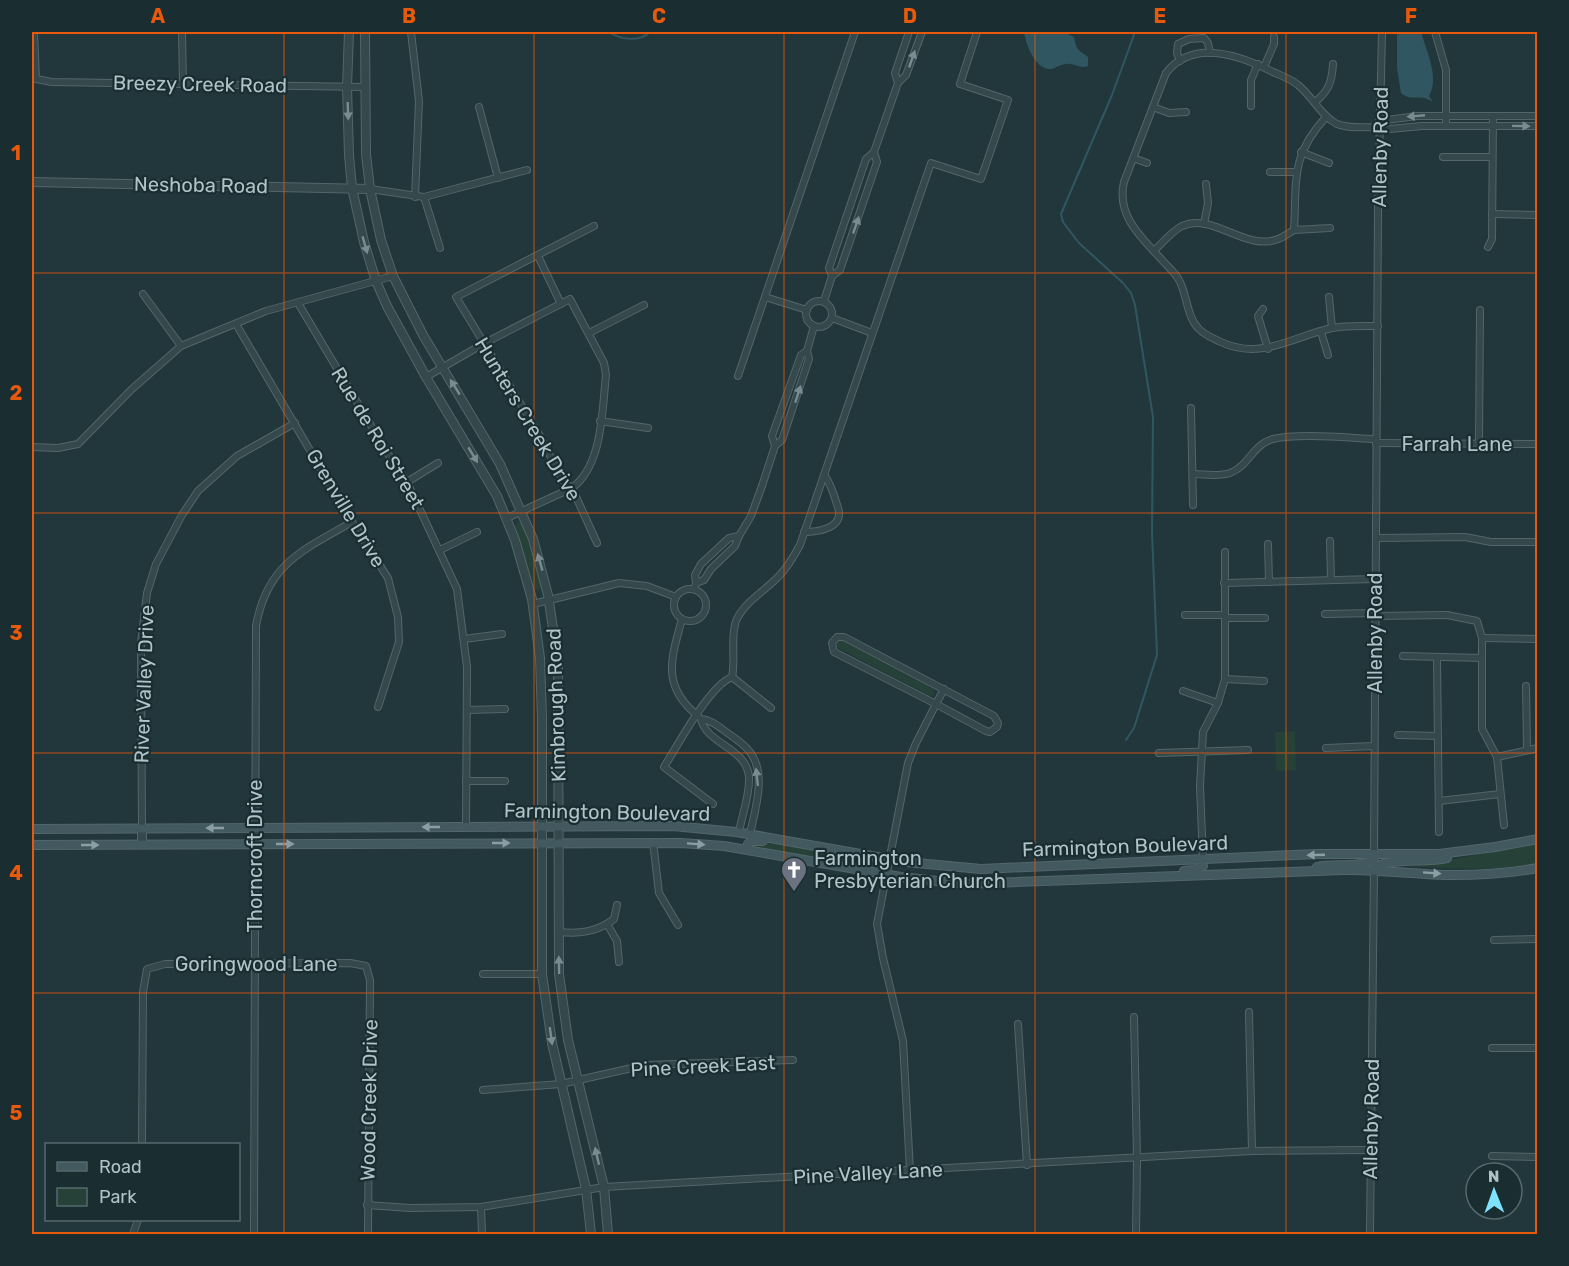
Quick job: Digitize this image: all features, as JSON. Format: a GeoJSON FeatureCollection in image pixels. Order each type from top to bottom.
{"type":"FeatureCollection","features":[{"type":"Feature","properties":{"kind":"main road","name":"Farmington Boulevard"},"geometry":{"type":"LineString","coordinates":[[32,830],[673,826],[739,832],[748,842],[886,875],[964,884],[1130,878],[1317,854],[1452,875],[1538,868]]}},
{"type":"Feature","properties":{"kind":"main road","name":"Farmington Boulevard"},"geometry":{"type":"LineString","coordinates":[[32,845],[653,842],[702,844],[748,842],[817,846],[922,864],[981,868],[1203,867],[1299,872],[1428,854],[1467,851],[1538,839]]}},
{"type":"Feature","properties":{"kind":"main road"},"geometry":{"type":"LineString","coordinates":[[1374,863],[1444,859],[1467,851]]}},
{"type":"Feature","properties":{"kind":"street","name":"Breezy Creek Road"},"geometry":{"type":"LineString","coordinates":[[34,32],[36,79],[52,82],[364,87]]}},
{"type":"Feature","properties":{"kind":"street"},"geometry":{"type":"LineString","coordinates":[[183,32],[183,84]]}},
{"type":"Feature","properties":{"kind":"street","name":"Kimbrough Road"},"geometry":{"type":"LineString","coordinates":[[349,32],[347,87],[352,188],[364,242],[376,280],[387,306],[426,377],[497,496],[515,540],[533,604],[541,670],[542,974],[552,1043],[586,1189],[591,1234]]}},
{"type":"Feature","properties":{"kind":"street","name":"Kimbrough Road"},"geometry":{"type":"LineString","coordinates":[[365,32],[366,154],[370,189],[381,240],[393,276],[423,335],[500,464],[522,511],[533,538],[549,600],[558,662],[559,974],[568,1040],[604,1188],[608,1234]]}},
{"type":"Feature","properties":{"kind":"street"},"geometry":{"type":"LineString","coordinates":[[411,32],[419,101],[415,196]]}},
{"type":"Feature","properties":{"kind":"street"},"geometry":{"type":"LineString","coordinates":[[738,376],[855,32]]}},
{"type":"Feature","properties":{"kind":"street"},"geometry":{"type":"LineString","coordinates":[[898,83],[895,73],[909,32]]}},
{"type":"Feature","properties":{"kind":"street"},"geometry":{"type":"LineString","coordinates":[[832,276],[829,268],[866,159],[874,152],[898,83],[906,75],[922,32]]}},
{"type":"Feature","properties":{"kind":"street"},"geometry":{"type":"LineString","coordinates":[[732,677],[735,663],[734,630],[737,619],[742,611],[779,576],[800,545],[931,163],[981,179],[1008,100],[960,84],[977,32]]}},
{"type":"Feature","properties":{"kind":"street","name":"Allenby Road"},"geometry":{"type":"LineString","coordinates":[[1371,1234],[1376,441],[1382,32]]}},
{"type":"Feature","properties":{"kind":"street"},"geometry":{"type":"LineString","coordinates":[[1435,32],[1446,69],[1446,126]]}},
{"type":"Feature","properties":{"kind":"street"},"geometry":{"type":"LineString","coordinates":[[1251,106],[1251,80],[1274,44],[1274,37]]}},
{"type":"Feature","properties":{"kind":"street"},"geometry":{"type":"LineString","coordinates":[[1180,61],[1176,48],[1185,40],[1204,38],[1208,43],[1210,53]]}},
{"type":"Feature","properties":{"kind":"street"},"geometry":{"type":"LineString","coordinates":[[1378,327],[1332,328],[1268,349],[1254,350],[1231,347],[1200,331],[1192,319],[1180,282],[1130,225],[1124,209],[1123,188],[1166,74],[1180,61],[1210,53],[1237,56],[1293,81],[1315,102],[1326,117],[1346,126],[1538,126]]}},
{"type":"Feature","properties":{"kind":"street"},"geometry":{"type":"LineString","coordinates":[[1315,102],[1330,85],[1333,64]]}},
{"type":"Feature","properties":{"kind":"street"},"geometry":{"type":"LineString","coordinates":[[479,107],[498,178]]}},
{"type":"Feature","properties":{"kind":"street"},"geometry":{"type":"LineString","coordinates":[[1153,108],[1169,113],[1186,112]]}},
{"type":"Feature","properties":{"kind":"street"},"geometry":{"type":"LineString","coordinates":[[1379,126],[1417,116],[1538,116]]}},
{"type":"Feature","properties":{"kind":"street"},"geometry":{"type":"LineString","coordinates":[[1488,247],[1492,239],[1493,116]]}},
{"type":"Feature","properties":{"kind":"street"},"geometry":{"type":"LineString","coordinates":[[1294,230],[1297,172],[1301,152],[1312,132],[1326,117]]}},
{"type":"Feature","properties":{"kind":"street"},"geometry":{"type":"LineString","coordinates":[[824,301],[832,276],[840,270],[877,162],[874,152]]}},
{"type":"Feature","properties":{"kind":"street"},"geometry":{"type":"LineString","coordinates":[[1301,152],[1329,163]]}},
{"type":"Feature","properties":{"kind":"street"},"geometry":{"type":"LineString","coordinates":[[1443,157],[1492,157]]}},
{"type":"Feature","properties":{"kind":"street"},"geometry":{"type":"LineString","coordinates":[[1134,158],[1146,163]]}},
{"type":"Feature","properties":{"kind":"street"},"geometry":{"type":"LineString","coordinates":[[370,189],[424,197],[527,170]]}},
{"type":"Feature","properties":{"kind":"street"},"geometry":{"type":"LineString","coordinates":[[1270,172],[1297,172]]}},
{"type":"Feature","properties":{"kind":"street","name":"Neshoba Road"},"geometry":{"type":"LineString","coordinates":[[32,182],[370,189]]}},
{"type":"Feature","properties":{"kind":"street"},"geometry":{"type":"LineString","coordinates":[[1204,224],[1208,203],[1206,184]]}},
{"type":"Feature","properties":{"kind":"street"},"geometry":{"type":"LineString","coordinates":[[424,197],[440,248]]}},
{"type":"Feature","properties":{"kind":"street"},"geometry":{"type":"LineString","coordinates":[[1492,214],[1538,215]]}},
{"type":"Feature","properties":{"kind":"street"},"geometry":{"type":"LineString","coordinates":[[1154,251],[1179,228],[1190,223],[1204,224],[1263,241],[1277,240],[1294,230],[1330,228]]}},
{"type":"Feature","properties":{"kind":"street"},"geometry":{"type":"LineString","coordinates":[[561,304],[538,256],[594,226]]}},
{"type":"Feature","properties":{"kind":"street","name":"Hunters Creek Drive"},"geometry":{"type":"LineString","coordinates":[[538,256],[456,297],[540,436],[563,481],[572,488],[597,543]]}},
{"type":"Feature","properties":{"kind":"street"},"geometry":{"type":"LineString","coordinates":[[32,447],[58,448],[78,444],[132,389],[181,346],[266,311],[393,276]]}},
{"type":"Feature","properties":{"kind":"street"},"geometry":{"type":"LineString","coordinates":[[143,294],[181,346]]}},
{"type":"Feature","properties":{"kind":"street"},"geometry":{"type":"LineString","coordinates":[[765,297],[807,310]]}},
{"type":"Feature","properties":{"kind":"street"},"geometry":{"type":"LineString","coordinates":[[1329,297],[1332,328]]}},
{"type":"Feature","properties":{"kind":"street"},"geometry":{"type":"LineString","coordinates":[[426,377],[483,344],[570,299],[604,363],[606,375],[595,456],[580,482],[572,488],[507,518]]}},
{"type":"Feature","properties":{"kind":"street"},"geometry":{"type":"LineString","coordinates":[[824,301],[832,310],[832,318],[822,327],[814,326],[807,320],[807,310],[814,302],[824,301]]}},
{"type":"Feature","properties":{"kind":"street","name":"Rue de Roi Street"},"geometry":{"type":"LineString","coordinates":[[298,303],[407,482],[457,589],[467,667],[466,827]]}},
{"type":"Feature","properties":{"kind":"street"},"geometry":{"type":"LineString","coordinates":[[589,333],[644,305]]}},
{"type":"Feature","properties":{"kind":"street"},"geometry":{"type":"LineString","coordinates":[[1263,309],[1258,316],[1268,349]]}},
{"type":"Feature","properties":{"kind":"street"},"geometry":{"type":"LineString","coordinates":[[1479,444],[1480,310]]}},
{"type":"Feature","properties":{"kind":"street"},"geometry":{"type":"LineString","coordinates":[[832,318],[872,333]]}},
{"type":"Feature","properties":{"kind":"street","name":"Grenville Drive"},"geometry":{"type":"LineString","coordinates":[[236,324],[352,522],[388,578],[398,617],[399,642],[378,707]]}},
{"type":"Feature","properties":{"kind":"street"},"geometry":{"type":"LineString","coordinates":[[739,536],[729,538],[705,561],[695,575],[695,586],[703,596],[706,606],[697,619],[682,619],[675,611],[676,597],[684,590],[695,586],[705,580],[712,568],[735,546],[756,503],[775,446],[782,440],[809,358],[807,351],[814,326]]}},
{"type":"Feature","properties":{"kind":"street"},"geometry":{"type":"LineString","coordinates":[[1321,332],[1328,356]]}},
{"type":"Feature","properties":{"kind":"street"},"geometry":{"type":"LineString","coordinates":[[775,446],[772,436],[801,355],[807,351]]}},
{"type":"Feature","properties":{"kind":"street"},"geometry":{"type":"LineString","coordinates":[[1191,408],[1193,505]]}},
{"type":"Feature","properties":{"kind":"street"},"geometry":{"type":"LineString","coordinates":[[600,421],[648,428]]}},
{"type":"Feature","properties":{"kind":"street","name":"River Valley Drive"},"geometry":{"type":"LineString","coordinates":[[142,828],[141,643],[147,593],[156,564],[182,515],[198,491],[237,456],[295,423]]}},
{"type":"Feature","properties":{"kind":"street","name":"Farrah Lane"},"geometry":{"type":"LineString","coordinates":[[1192,474],[1223,475],[1232,472],[1248,459],[1257,446],[1274,439],[1318,437],[1376,441],[1538,444]]}},
{"type":"Feature","properties":{"kind":"street"},"geometry":{"type":"LineString","coordinates":[[407,482],[438,464]]}},
{"type":"Feature","properties":{"kind":"street"},"geometry":{"type":"LineString","coordinates":[[804,532],[823,530],[838,520],[840,514],[838,507],[830,483],[825,476]]}},
{"type":"Feature","properties":{"kind":"street","name":"Thorncroft Drive"},"geometry":{"type":"LineString","coordinates":[[254,1234],[256,626],[260,604],[277,573],[302,551],[352,522]]}},
{"type":"Feature","properties":{"kind":"street"},"geometry":{"type":"LineString","coordinates":[[440,550],[477,532]]}},
{"type":"Feature","properties":{"kind":"street"},"geometry":{"type":"LineString","coordinates":[[1376,538],[1465,537],[1491,542],[1538,542]]}},
{"type":"Feature","properties":{"kind":"street"},"geometry":{"type":"LineString","coordinates":[[1330,541],[1331,580]]}},
{"type":"Feature","properties":{"kind":"street"},"geometry":{"type":"LineString","coordinates":[[1268,544],[1269,582]]}},
{"type":"Feature","properties":{"kind":"street"},"geometry":{"type":"LineString","coordinates":[[1203,867],[1200,786],[1203,732],[1218,703],[1225,679],[1224,552]]}},
{"type":"Feature","properties":{"kind":"street"},"geometry":{"type":"LineString","coordinates":[[705,561],[712,568]]}},
{"type":"Feature","properties":{"kind":"street"},"geometry":{"type":"LineString","coordinates":[[1224,583],[1375,579]]}},
{"type":"Feature","properties":{"kind":"street"},"geometry":{"type":"LineString","coordinates":[[533,604],[620,583],[646,586],[676,597]]}},
{"type":"Feature","properties":{"kind":"street"},"geometry":{"type":"LineString","coordinates":[[1325,614],[1448,615],[1477,621],[1482,638],[1482,729],[1497,757],[1504,825]]}},
{"type":"Feature","properties":{"kind":"street"},"geometry":{"type":"LineString","coordinates":[[1185,615],[1264,618]]}},
{"type":"Feature","properties":{"kind":"street"},"geometry":{"type":"LineString","coordinates":[[682,619],[672,660],[672,677],[681,700],[699,717],[703,727],[739,756],[748,771],[748,786],[739,832]]}},
{"type":"Feature","properties":{"kind":"street"},"geometry":{"type":"LineString","coordinates":[[464,639],[502,634]]}},
{"type":"Feature","properties":{"kind":"street"},"geometry":{"type":"LineString","coordinates":[[837,637],[844,637],[944,689],[994,716],[998,723],[997,727],[990,732],[986,731],[936,704],[834,652],[833,641],[837,637]]}},
{"type":"Feature","properties":{"kind":"street"},"geometry":{"type":"LineString","coordinates":[[1482,638],[1538,639]]}},
{"type":"Feature","properties":{"kind":"street"},"geometry":{"type":"LineString","coordinates":[[1403,656],[1482,658]]}},
{"type":"Feature","properties":{"kind":"street"},"geometry":{"type":"LineString","coordinates":[[1437,657],[1439,832]]}},
{"type":"Feature","properties":{"kind":"street"},"geometry":{"type":"LineString","coordinates":[[732,677],[771,708]]}},
{"type":"Feature","properties":{"kind":"street"},"geometry":{"type":"LineString","coordinates":[[713,804],[664,767],[724,680],[732,677]]}},
{"type":"Feature","properties":{"kind":"street"},"geometry":{"type":"LineString","coordinates":[[1225,679],[1264,681]]}},
{"type":"Feature","properties":{"kind":"street"},"geometry":{"type":"LineString","coordinates":[[1497,757],[1532,749],[1526,686]]}},
{"type":"Feature","properties":{"kind":"street"},"geometry":{"type":"LineString","coordinates":[[910,1171],[903,1041],[882,958],[877,924],[908,763],[944,689]]}},
{"type":"Feature","properties":{"kind":"street"},"geometry":{"type":"LineString","coordinates":[[1183,691],[1218,703]]}},
{"type":"Feature","properties":{"kind":"street"},"geometry":{"type":"LineString","coordinates":[[467,710],[505,710]]}},
{"type":"Feature","properties":{"kind":"street"},"geometry":{"type":"LineString","coordinates":[[699,717],[710,719],[751,752],[754,759],[758,771],[758,791],[748,842]]}},
{"type":"Feature","properties":{"kind":"street"},"geometry":{"type":"LineString","coordinates":[[1398,735],[1438,736]]}},
{"type":"Feature","properties":{"kind":"street"},"geometry":{"type":"LineString","coordinates":[[1326,748],[1374,746]]}},
{"type":"Feature","properties":{"kind":"street"},"geometry":{"type":"LineString","coordinates":[[1159,753],[1248,750]]}},
{"type":"Feature","properties":{"kind":"street"},"geometry":{"type":"LineString","coordinates":[[466,782],[505,781]]}},
{"type":"Feature","properties":{"kind":"street"},"geometry":{"type":"LineString","coordinates":[[1439,801],[1500,794]]}},
{"type":"Feature","properties":{"kind":"street"},"geometry":{"type":"LineString","coordinates":[[142,828],[142,844]]}},
{"type":"Feature","properties":{"kind":"street"},"geometry":{"type":"LineString","coordinates":[[653,842],[659,893],[678,926]]}},
{"type":"Feature","properties":{"kind":"street"},"geometry":{"type":"LineString","coordinates":[[559,932],[590,931],[607,924],[614,919],[617,905]]}},
{"type":"Feature","properties":{"kind":"street"},"geometry":{"type":"LineString","coordinates":[[607,924],[617,941],[619,962]]}},
{"type":"Feature","properties":{"kind":"street"},"geometry":{"type":"LineString","coordinates":[[1494,940],[1538,939]]}},
{"type":"Feature","properties":{"kind":"street","name":"Goringwood Lane"},"geometry":{"type":"LineString","coordinates":[[142,1143],[143,992],[147,969],[165,964],[350,963],[366,966]]}},
{"type":"Feature","properties":{"kind":"street","name":"Wood Creek Drive"},"geometry":{"type":"LineString","coordinates":[[366,966],[370,980],[368,1234]]}},
{"type":"Feature","properties":{"kind":"street"},"geometry":{"type":"LineString","coordinates":[[483,974],[542,974]]}},
{"type":"Feature","properties":{"kind":"street"},"geometry":{"type":"LineString","coordinates":[[1249,1012],[1252,1151]]}},
{"type":"Feature","properties":{"kind":"street"},"geometry":{"type":"LineString","coordinates":[[1134,1017],[1136,1234]]}},
{"type":"Feature","properties":{"kind":"street"},"geometry":{"type":"LineString","coordinates":[[1018,1024],[1027,1165]]}},
{"type":"Feature","properties":{"kind":"street"},"geometry":{"type":"LineString","coordinates":[[1492,1048],[1538,1048]]}},
{"type":"Feature","properties":{"kind":"street","name":"Pine Creek East"},"geometry":{"type":"LineString","coordinates":[[483,1090],[561,1084],[645,1065],[793,1060]]}},
{"type":"Feature","properties":{"kind":"street","name":"Pine Valley Lane"},"geometry":{"type":"LineString","coordinates":[[367,1205],[410,1208],[482,1207],[586,1189],[1252,1151],[1370,1150]]}},
{"type":"Feature","properties":{"kind":"street"},"geometry":{"type":"LineString","coordinates":[[1492,1156],[1538,1157]]}},
{"type":"Feature","properties":{"kind":"street"},"geometry":{"type":"LineString","coordinates":[[482,1207],[482,1234]]}},
{"type":"Feature","properties":{"kind":"green space"},"geometry":{"type":"Polygon","coordinates":[[[518,521],[523,524],[542,587],[539,591],[535,589],[515,526],[518,521]]]}},
{"type":"Feature","properties":{"kind":"green space"},"geometry":{"type":"Polygon","coordinates":[[[842,640],[933,689],[934,695],[930,696],[838,648],[837,642],[842,640]]]}},
{"type":"Feature","properties":{"kind":"green space"},"geometry":{"type":"Polygon","coordinates":[[[1295,731],[1296,770],[1276,771],[1275,732],[1295,731]]]}},
{"type":"Feature","properties":{"kind":"green space"},"geometry":{"type":"Polygon","coordinates":[[[757,842],[878,861],[882,865],[877,868],[755,847],[754,844],[757,842]]]}},
{"type":"Feature","properties":{"kind":"green space"},"geometry":{"type":"Polygon","coordinates":[[[1537,844],[1537,864],[1465,869],[1393,865],[1437,862],[1537,844]]]}},
{"type":"Feature","properties":{"kind":"water"},"geometry":{"type":"Polygon","coordinates":[[[1024,32],[1064,32],[1074,37],[1078,49],[1088,57],[1088,66],[1066,64],[1051,69],[1045,68],[1032,55],[1024,32]]]}},
{"type":"Feature","properties":{"kind":"water"},"geometry":{"type":"Polygon","coordinates":[[[1397,32],[1421,32],[1433,73],[1429,96],[1433,102],[1424,98],[1408,97],[1401,93],[1397,68],[1397,32]]]}},
{"type":"Feature","properties":{"kind":"waterway"},"geometry":{"type":"LineString","coordinates":[[608,32],[629,39],[640,38],[650,32]]}},
{"type":"Feature","properties":{"kind":"waterway"},"geometry":{"type":"LineString","coordinates":[[1126,740],[1134,728],[1157,655],[1152,533],[1153,417],[1135,305],[1131,293],[1079,243],[1063,222],[1061,214],[1112,95],[1135,32]]}},
{"type":"Feature","properties":{"kind":"place","name":"Farmington Presbyterian Church"},"geometry":{"type":"Point","coordinates":[794,893]}}]}
